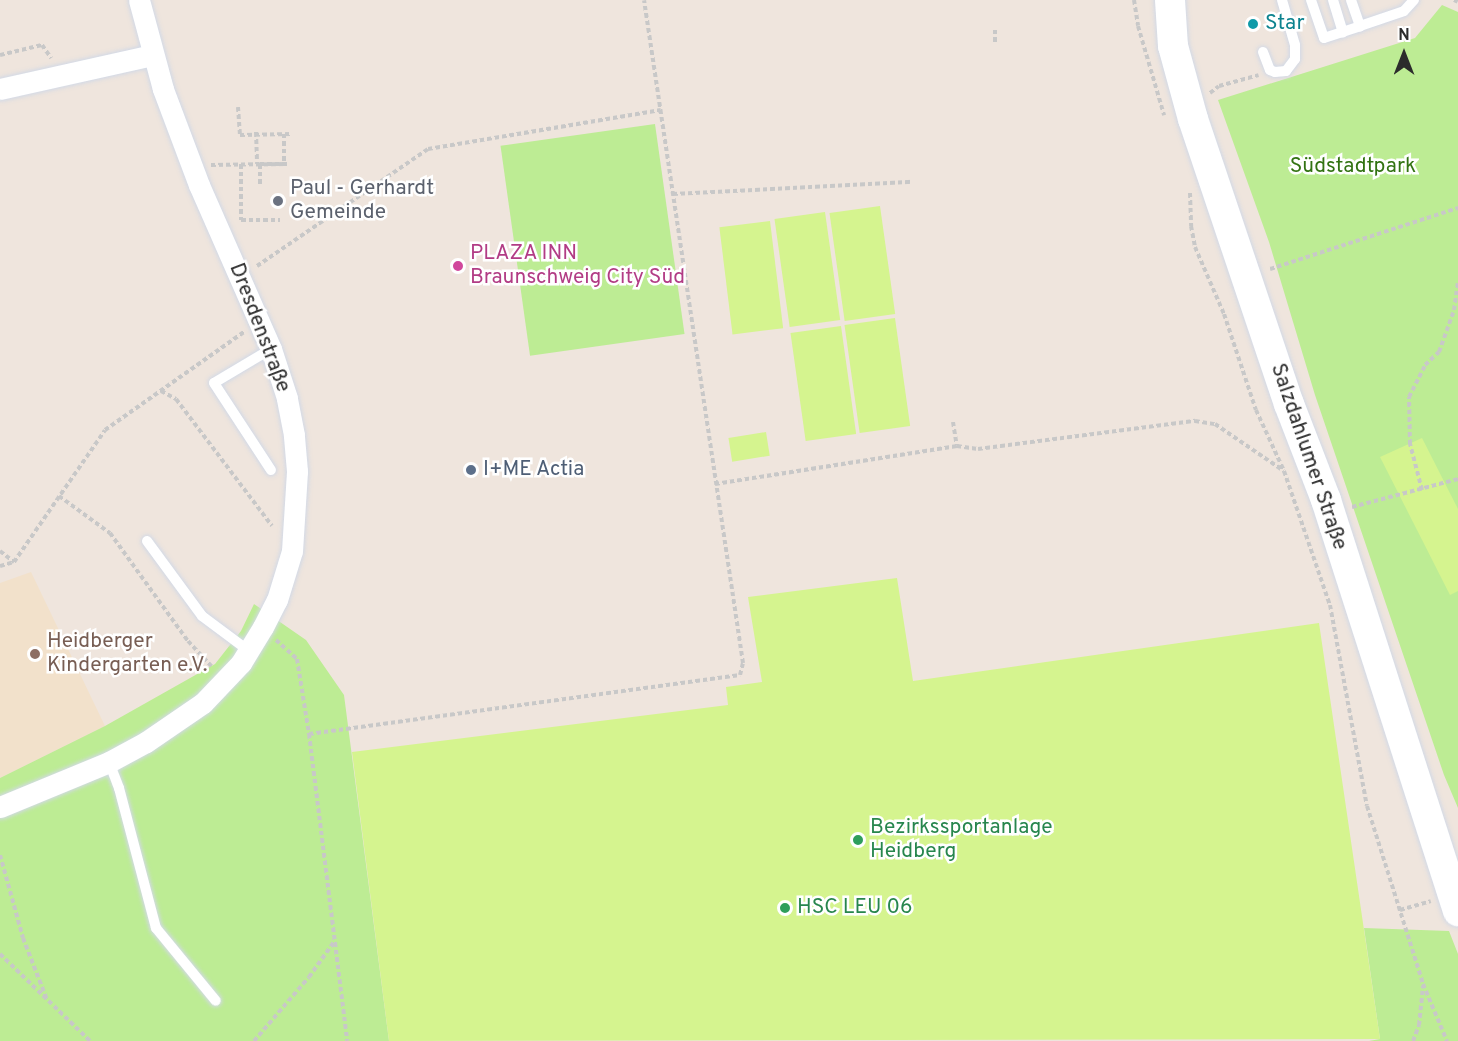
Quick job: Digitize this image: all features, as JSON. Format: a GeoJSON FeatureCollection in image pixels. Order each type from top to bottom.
{"type":"FeatureCollection","features":[{"type":"Feature","properties":{"kind":"main road","name":"Salzdahlumer Straße"},"geometry":{"type":"LineString","coordinates":[[1170,0],[1178,66],[1246,277],[1290,405],[1326,500],[1455,902]]}},
{"type":"Feature","properties":{"kind":"street","name":"Dresdenstraße"},"geometry":{"type":"LineString","coordinates":[[0,807],[109,762],[181,720],[225,680],[249,651],[277,600],[292,550],[297,501],[294,435],[287,398],[271,349],[199,184],[152,55],[139,0]]}},
{"type":"Feature","properties":{"kind":"street"},"geometry":{"type":"LineString","coordinates":[[0,89],[152,55]]}},
{"type":"Feature","properties":{"kind":"lane"},"geometry":{"type":"LineString","coordinates":[[1263,52],[1270,70],[1275,72],[1286,70],[1295,59],[1295,45],[1282,0]]}},
{"type":"Feature","properties":{"kind":"lane"},"geometry":{"type":"LineString","coordinates":[[1311,0],[1324,38],[1404,11],[1414,0]]}},
{"type":"Feature","properties":{"kind":"lane"},"geometry":{"type":"LineString","coordinates":[[1333,0],[1343,32]]}},
{"type":"Feature","properties":{"kind":"lane"},"geometry":{"type":"LineString","coordinates":[[1351,0],[1360,26]]}},
{"type":"Feature","properties":{"kind":"lane"},"geometry":{"type":"LineString","coordinates":[[271,349],[214,383],[271,470]]}},
{"type":"Feature","properties":{"kind":"lane"},"geometry":{"type":"LineString","coordinates":[[147,541],[202,616],[249,651]]}},
{"type":"Feature","properties":{"kind":"lane"},"geometry":{"type":"LineString","coordinates":[[109,762],[119,788],[156,928],[216,1000]]}},
{"type":"Feature","properties":{"kind":"path"},"geometry":{"type":"LineString","coordinates":[[309,734],[740,675],[743,663],[644,0]]}},
{"type":"Feature","properties":{"kind":"path"},"geometry":{"type":"LineString","coordinates":[[1134,0],[1138,26],[1167,121]]}},
{"type":"Feature","properties":{"kind":"path"},"geometry":{"type":"LineString","coordinates":[[995,30],[995,42]]}},
{"type":"Feature","properties":{"kind":"path"},"geometry":{"type":"LineString","coordinates":[[0,55],[42,45],[57,66]]}},
{"type":"Feature","properties":{"kind":"path"},"geometry":{"type":"LineString","coordinates":[[1202,99],[1219,86],[1275,72]]}},
{"type":"Feature","properties":{"kind":"path"},"geometry":{"type":"LineString","coordinates":[[238,107],[240,135],[291,134]]}},
{"type":"Feature","properties":{"kind":"path"},"geometry":{"type":"LineString","coordinates":[[241,277],[428,149],[661,110]]}},
{"type":"Feature","properties":{"kind":"path"},"geometry":{"type":"LineString","coordinates":[[256,134],[260,186]]}},
{"type":"Feature","properties":{"kind":"path"},"geometry":{"type":"LineString","coordinates":[[212,165],[284,164],[284,134]]}},
{"type":"Feature","properties":{"kind":"path"},"geometry":{"type":"LineString","coordinates":[[241,164],[242,220],[280,220]]}},
{"type":"Feature","properties":{"kind":"path"},"geometry":{"type":"LineString","coordinates":[[673,194],[913,182]]}},
{"type":"Feature","properties":{"kind":"path"},"geometry":{"type":"LineString","coordinates":[[1190,190],[1191,226],[1196,247],[1224,314],[1256,410],[1284,471],[1330,605],[1367,806],[1423,984],[1447,1041]]}},
{"type":"Feature","properties":{"kind":"path"},"geometry":{"type":"LineString","coordinates":[[1246,277],[1458,208]]}},
{"type":"Feature","properties":{"kind":"path"},"geometry":{"type":"LineString","coordinates":[[1422,490],[1410,444],[1409,397],[1425,365],[1439,352],[1456,310],[1458,283]]}},
{"type":"Feature","properties":{"kind":"path"},"geometry":{"type":"LineString","coordinates":[[0,566],[14,562],[105,430],[246,330]]}},
{"type":"Feature","properties":{"kind":"path"},"geometry":{"type":"LineString","coordinates":[[161,391],[176,399],[292,550]]}},
{"type":"Feature","properties":{"kind":"path"},"geometry":{"type":"LineString","coordinates":[[715,484],[957,446],[978,449],[1196,421],[1215,424],[1292,477]]}},
{"type":"Feature","properties":{"kind":"path"},"geometry":{"type":"LineString","coordinates":[[953,422],[957,446]]}},
{"type":"Feature","properties":{"kind":"path"},"geometry":{"type":"LineString","coordinates":[[1326,500],[1339,508],[1350,508],[1458,479]]}},
{"type":"Feature","properties":{"kind":"path"},"geometry":{"type":"LineString","coordinates":[[59,496],[110,533],[188,641],[225,680]]}},
{"type":"Feature","properties":{"kind":"path"},"geometry":{"type":"LineString","coordinates":[[0,551],[14,562]]}},
{"type":"Feature","properties":{"kind":"path"},"geometry":{"type":"LineString","coordinates":[[263,627],[297,659],[309,734],[346,1041]]}},
{"type":"Feature","properties":{"kind":"path"},"geometry":{"type":"LineString","coordinates":[[0,855],[23,938],[46,1000]]}},
{"type":"Feature","properties":{"kind":"path"},"geometry":{"type":"LineString","coordinates":[[1400,910],[1455,902]]}},
{"type":"Feature","properties":{"kind":"path"},"geometry":{"type":"LineString","coordinates":[[254,1041],[309,977],[334,942]]}},
{"type":"Feature","properties":{"kind":"path"},"geometry":{"type":"LineString","coordinates":[[0,954],[90,1041]]}},
{"type":"Feature","properties":{"kind":"path"},"geometry":{"type":"LineString","coordinates":[[1413,1041],[1419,1025],[1423,984]]}},
{"type":"Feature","properties":{"kind":"shaded area","name":"Heidberger Kindergarten e.V."},"geometry":{"type":"Polygon","coordinates":[[[31,572],[105,726],[0,778],[0,583],[31,572]]]}},
{"type":"Feature","properties":{"kind":"green space","name":"Südstadtpark"},"geometry":{"type":"Polygon","coordinates":[[[1442,5],[1458,12],[1458,808],[1444,775],[1315,395],[1269,242],[1218,100],[1415,38],[1442,5]]]}},
{"type":"Feature","properties":{"kind":"green space"},"geometry":{"type":"Polygon","coordinates":[[[655,124],[685,334],[530,356],[501,146],[655,124]]]}},
{"type":"Feature","properties":{"kind":"green space"},"geometry":{"type":"Polygon","coordinates":[[[880,206],[895,314],[845,321],[829,213],[880,206]]]}},
{"type":"Feature","properties":{"kind":"green space"},"geometry":{"type":"Polygon","coordinates":[[[825,212],[840,320],[790,327],[774,219],[825,212]]]}},
{"type":"Feature","properties":{"kind":"green space"},"geometry":{"type":"Polygon","coordinates":[[[770,221],[783,328],[733,334],[719,227],[770,221]]]}},
{"type":"Feature","properties":{"kind":"green space"},"geometry":{"type":"Polygon","coordinates":[[[895,318],[910,426],[860,433],[844,325],[895,318]]]}},
{"type":"Feature","properties":{"kind":"green space"},"geometry":{"type":"Polygon","coordinates":[[[841,326],[856,434],[806,441],[790,333],[841,326]]]}},
{"type":"Feature","properties":{"kind":"green space"},"geometry":{"type":"Polygon","coordinates":[[[766,432],[770,456],[732,462],[728,438],[766,432]]]}},
{"type":"Feature","properties":{"kind":"green space"},"geometry":{"type":"Polygon","coordinates":[[[1422,438],[1458,509],[1458,591],[1450,595],[1380,457],[1422,438]]]}},
{"type":"Feature","properties":{"kind":"green space","name":"Bezirkssportanlage Heidberg"},"geometry":{"type":"Polygon","coordinates":[[[897,578],[913,681],[1319,623],[1380,1039],[389,1041],[352,752],[728,705],[726,687],[762,682],[748,597],[897,578]]]}},
{"type":"Feature","properties":{"kind":"green space"},"geometry":{"type":"Polygon","coordinates":[[[254,604],[306,640],[344,695],[389,1041],[0,1041],[0,778],[105,726],[215,664],[241,631],[254,604]]]}},
{"type":"Feature","properties":{"kind":"green space"},"geometry":{"type":"Polygon","coordinates":[[[1364,928],[1449,931],[1458,954],[1458,1041],[1369,1041],[1380,1039],[1364,928]]]}},
{"type":"Feature","properties":{"kind":"place","name":"Star"},"geometry":{"type":"Point","coordinates":[1253,24]}},
{"type":"Feature","properties":{"kind":"place","name":"Paul - Gerhardt Gemeinde"},"geometry":{"type":"Point","coordinates":[278,201]}},
{"type":"Feature","properties":{"kind":"place","name":"PLAZA INN Braunschweig City Süd"},"geometry":{"type":"Point","coordinates":[458,266]}},
{"type":"Feature","properties":{"kind":"place","name":"I+ME Actia"},"geometry":{"type":"Point","coordinates":[471,470]}},
{"type":"Feature","properties":{"kind":"place","name":"Heidberger Kindergarten e.V."},"geometry":{"type":"Point","coordinates":[35,654]}},
{"type":"Feature","properties":{"kind":"place","name":"Bezirkssportanlage Heidberg"},"geometry":{"type":"Point","coordinates":[858,840]}},
{"type":"Feature","properties":{"kind":"place","name":"HSC LEU 06"},"geometry":{"type":"Point","coordinates":[785,908]}}]}
